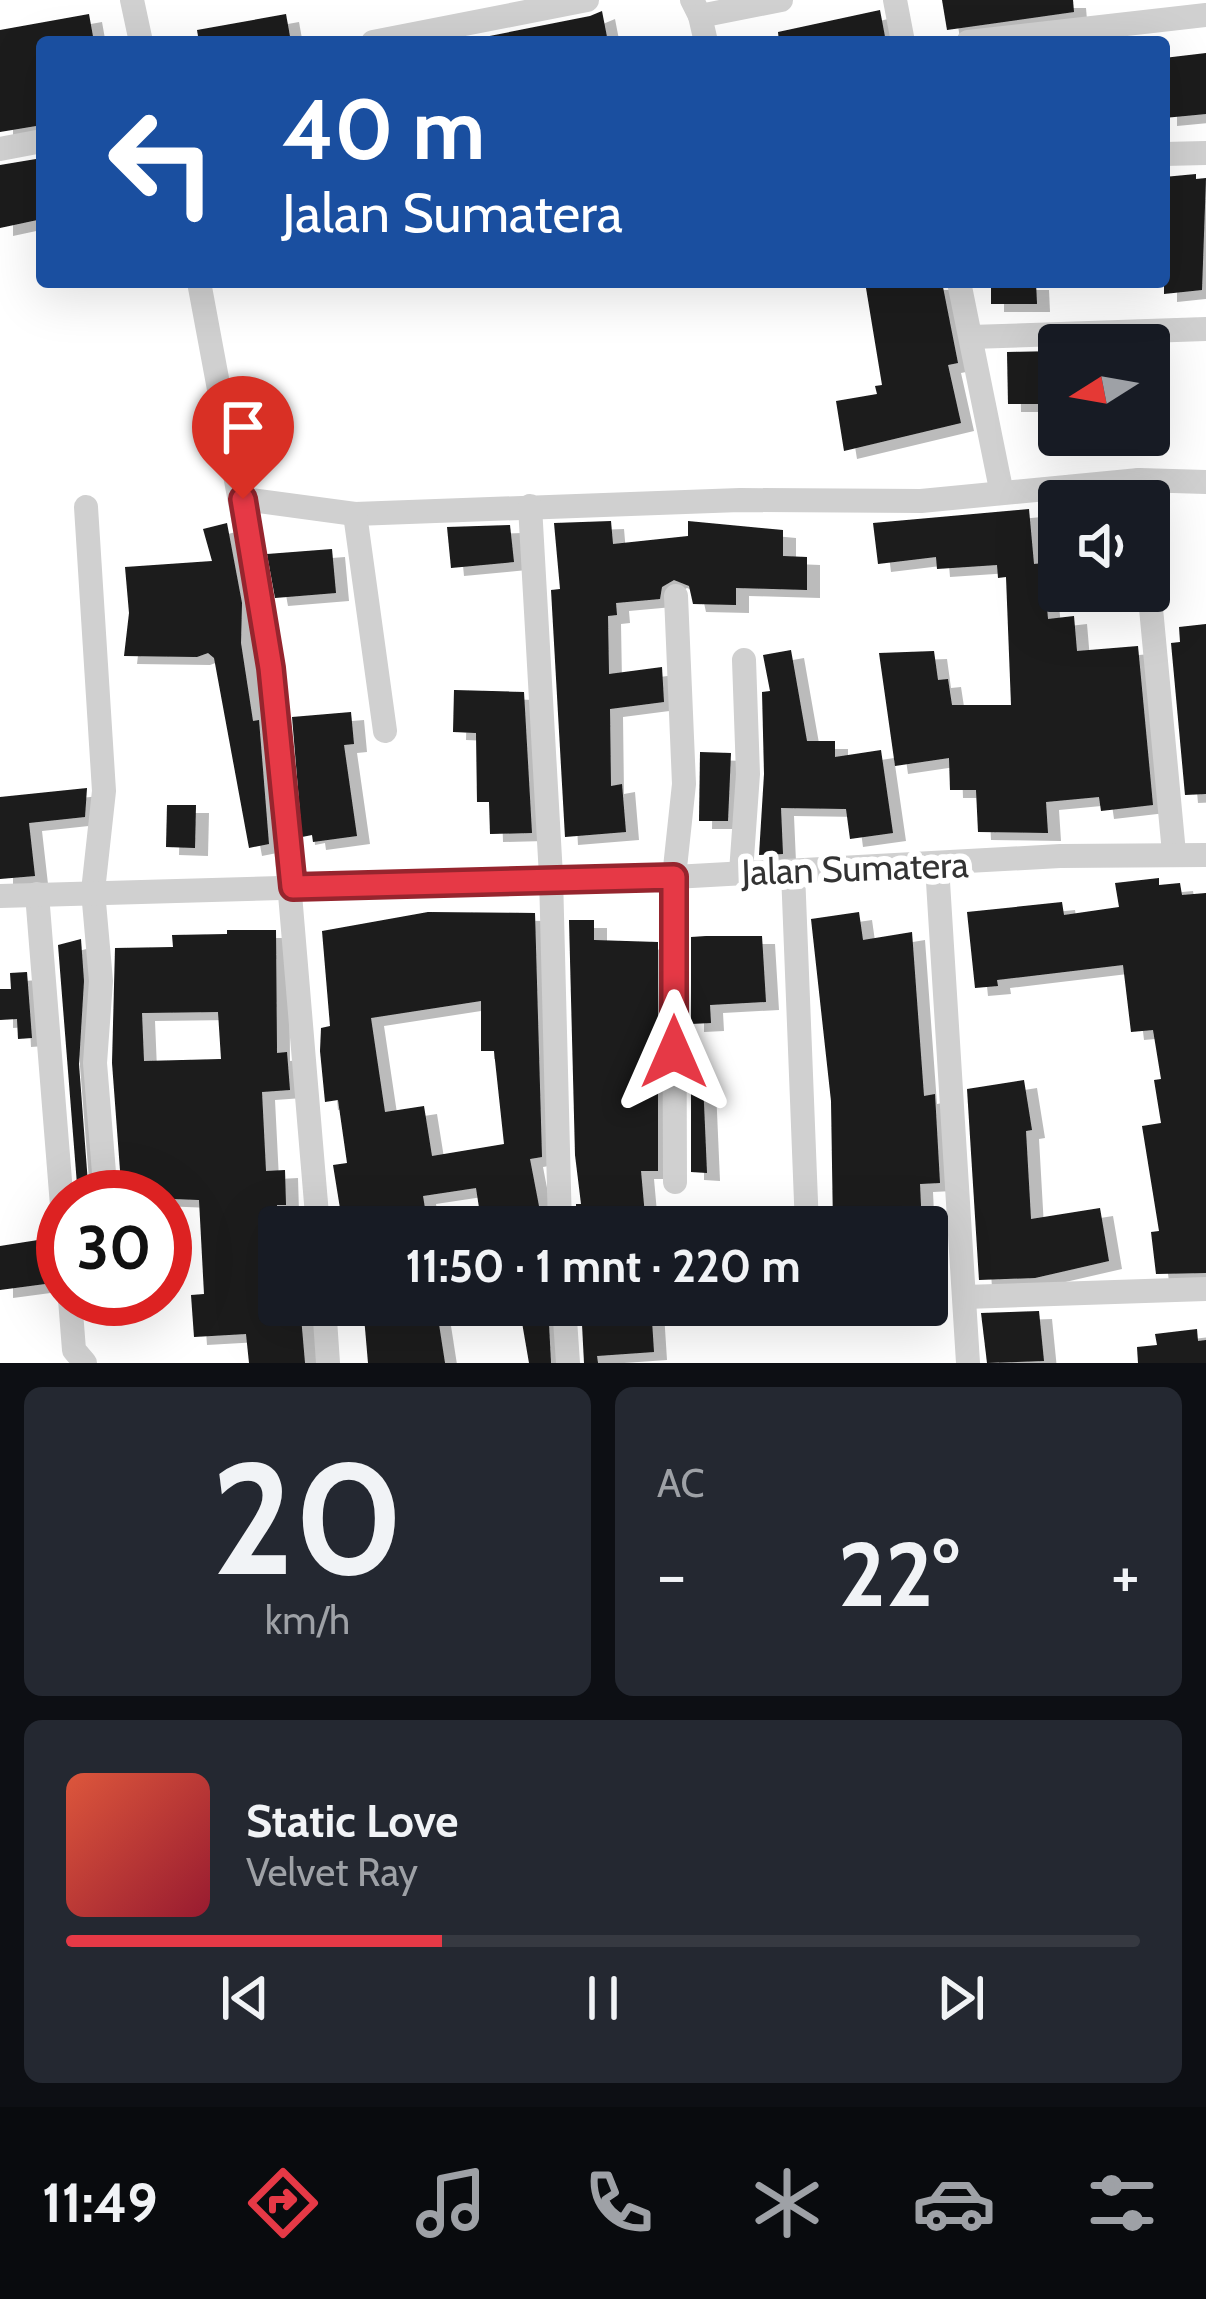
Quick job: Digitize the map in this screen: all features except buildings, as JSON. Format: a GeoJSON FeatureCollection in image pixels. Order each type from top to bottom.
{"type":"FeatureCollection","features":[{"type":"Feature","properties":{"kind":"street"},"geometry":{"type":"LineString","coordinates":[[132,0],[140,36]]}},
{"type":"Feature","properties":{"kind":"street"},"geometry":{"type":"LineString","coordinates":[[404,36],[587,0]]}},
{"type":"Feature","properties":{"kind":"street"},"geometry":{"type":"LineString","coordinates":[[696,8],[782,0]]}},
{"type":"Feature","properties":{"kind":"street"},"geometry":{"type":"LineString","coordinates":[[895,0],[902,36]]}},
{"type":"Feature","properties":{"kind":"street"},"geometry":{"type":"LineString","coordinates":[[1021,36],[1206,15]]}},
{"type":"Feature","properties":{"kind":"street"},"geometry":{"type":"LineString","coordinates":[[0,148],[36,142]]}},
{"type":"Feature","properties":{"kind":"street"},"geometry":{"type":"LineString","coordinates":[[1170,154],[1206,153]]}},
{"type":"Feature","properties":{"kind":"street"},"geometry":{"type":"LineString","coordinates":[[200,288],[271,668],[316,1206]]}},
{"type":"Feature","properties":{"kind":"street"},"geometry":{"type":"LineString","coordinates":[[960,288],[1001,489]]}},
{"type":"Feature","properties":{"kind":"street"},"geometry":{"type":"LineString","coordinates":[[971,338],[1206,329]]}},
{"type":"Feature","properties":{"kind":"street"},"geometry":{"type":"LineString","coordinates":[[1170,486],[1206,482]]}},
{"type":"Feature","properties":{"kind":"street"},"geometry":{"type":"LineString","coordinates":[[243,499],[355,514],[530,506],[921,501],[1001,489],[1038,489]]}},
{"type":"Feature","properties":{"kind":"street"},"geometry":{"type":"LineString","coordinates":[[86,506],[104,791],[93,891],[101,982],[95,1063],[104,1170]]}},
{"type":"Feature","properties":{"kind":"street"},"geometry":{"type":"LineString","coordinates":[[530,506],[550,877],[559,1206]]}},
{"type":"Feature","properties":{"kind":"street"},"geometry":{"type":"LineString","coordinates":[[355,514],[385,730]]}},
{"type":"Feature","properties":{"kind":"street"},"geometry":{"type":"LineString","coordinates":[[675,1182],[674,877],[684,784],[676,596]]}},
{"type":"Feature","properties":{"kind":"street"},"geometry":{"type":"LineString","coordinates":[[1151,612],[1174,853]]}},
{"type":"Feature","properties":{"kind":"street"},"geometry":{"type":"LineString","coordinates":[[741,872],[748,774],[745,660]]}},
{"type":"Feature","properties":{"kind":"street","name":"Jalan Sumatera"},"geometry":{"type":"LineString","coordinates":[[0,896],[674,877],[908,863],[937,866],[1206,855]]}},
{"type":"Feature","properties":{"kind":"street"},"geometry":{"type":"LineString","coordinates":[[937,866],[968,1363]]}},
{"type":"Feature","properties":{"kind":"street"},"geometry":{"type":"LineString","coordinates":[[793,872],[806,1206]]}},
{"type":"Feature","properties":{"kind":"street"},"geometry":{"type":"LineString","coordinates":[[37,894],[59,1170]]}},
{"type":"Feature","properties":{"kind":"street"},"geometry":{"type":"LineString","coordinates":[[964,1297],[1206,1289]]}},
{"type":"Feature","properties":{"kind":"street"},"geometry":{"type":"LineString","coordinates":[[72,1326],[74,1350],[85,1363]]}},
{"type":"Feature","properties":{"kind":"street"},"geometry":{"type":"LineString","coordinates":[[325,1326],[328,1363]]}},
{"type":"Feature","properties":{"kind":"street"},"geometry":{"type":"LineString","coordinates":[[565,1326],[568,1363]]}},
{"type":"Feature","properties":{"kind":"route"},"geometry":{"type":"LineString","coordinates":[[243,499],[271,668],[293,887],[674,877],[674,1052]]}}]}
